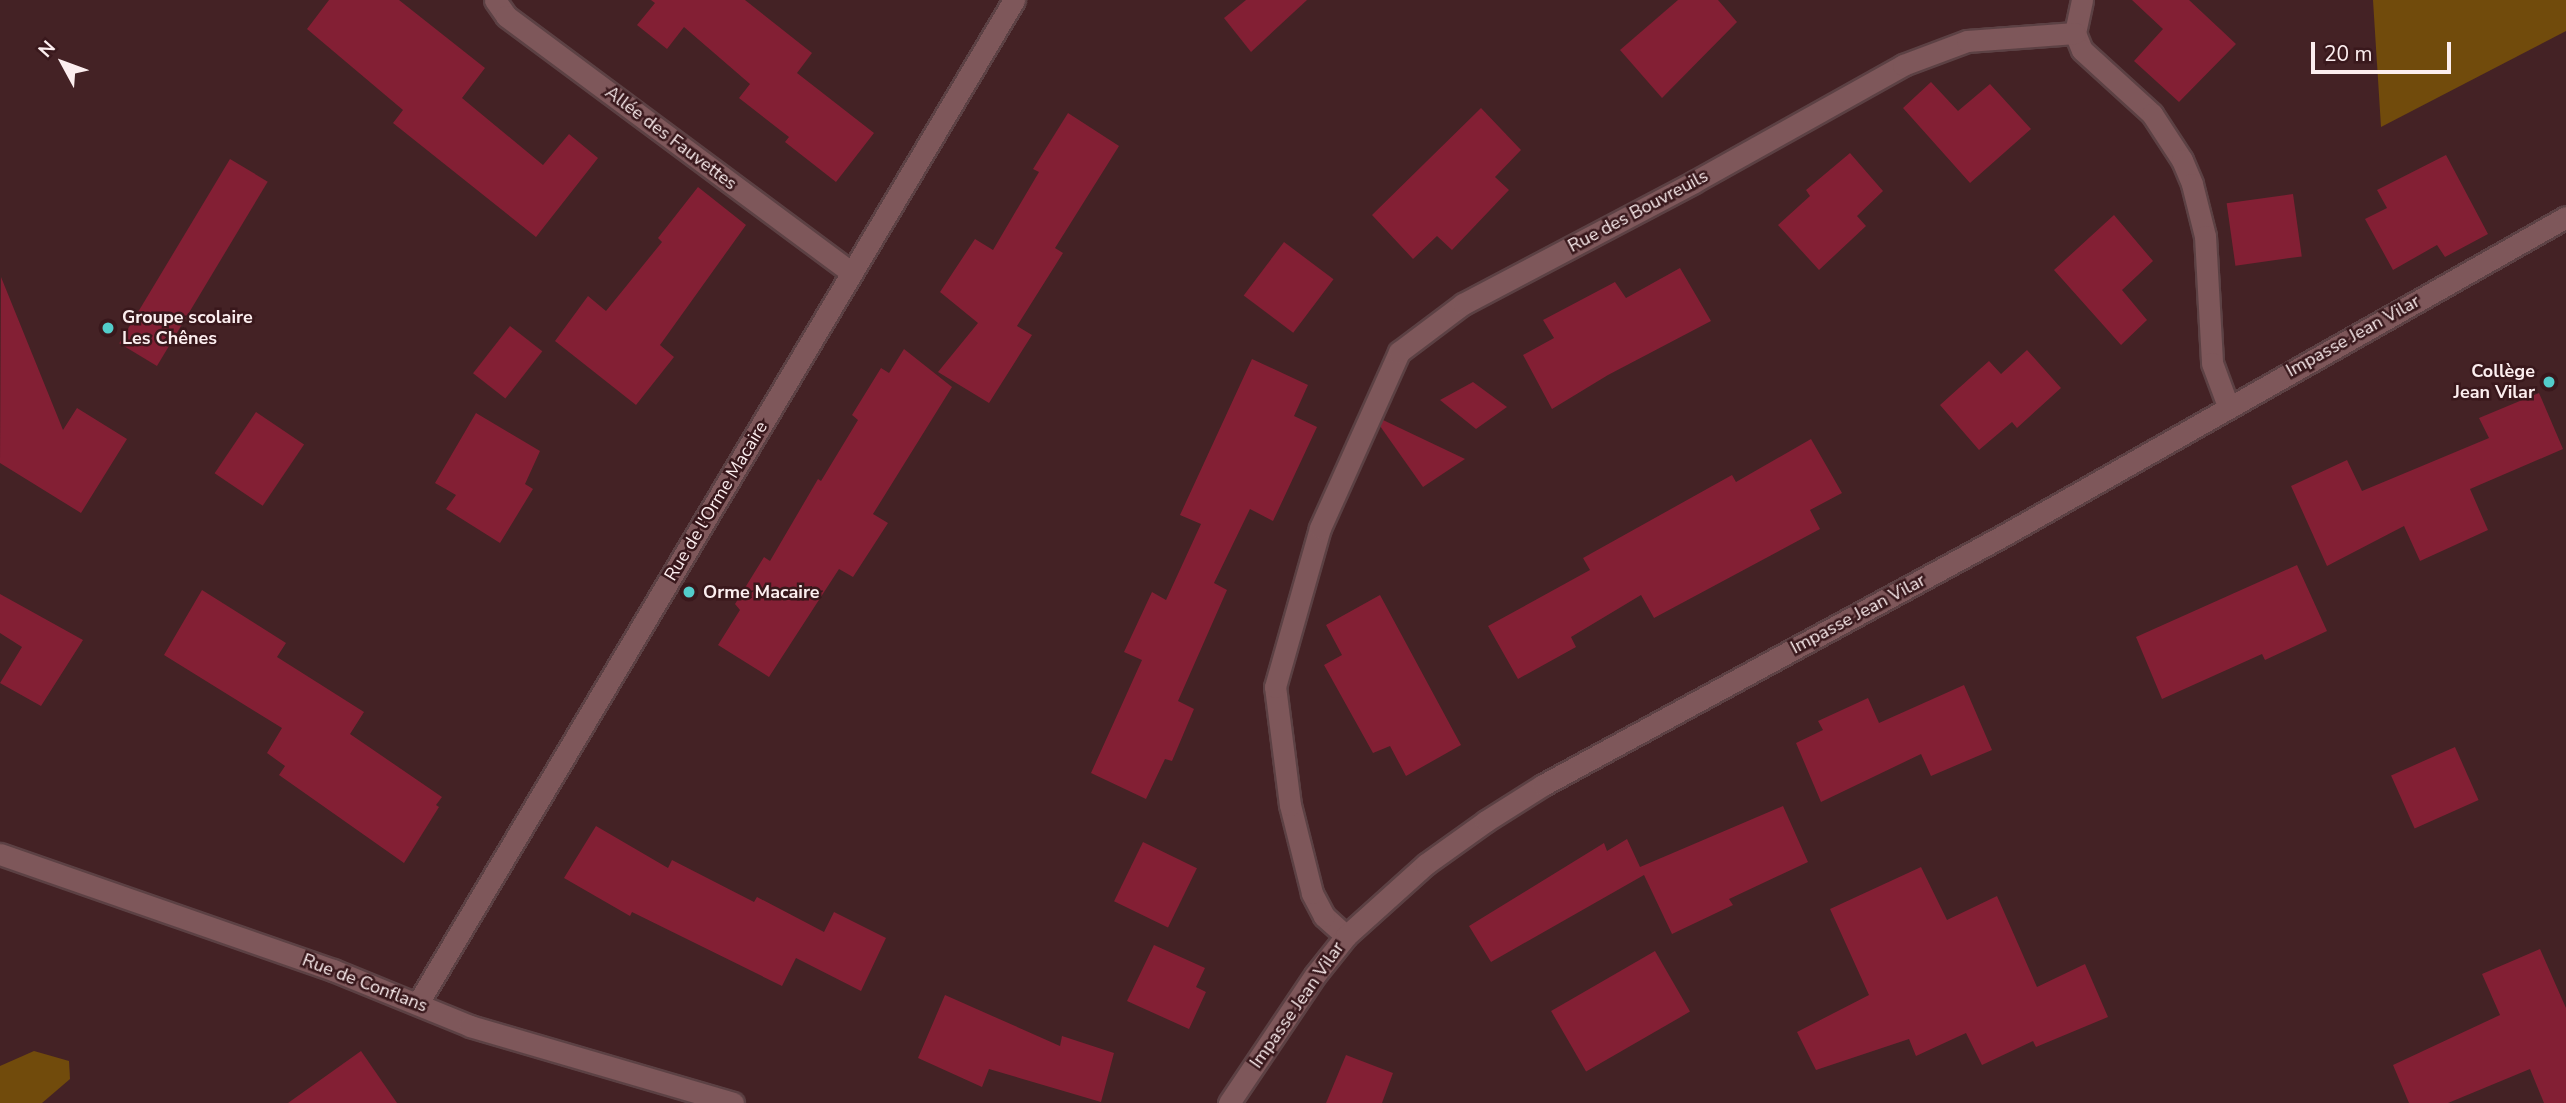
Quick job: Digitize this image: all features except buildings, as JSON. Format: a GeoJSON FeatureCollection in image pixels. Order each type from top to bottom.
{"type":"FeatureCollection","features":[{"type":"Feature","properties":{"kind":"street","name":"Allée des Fauvettes"},"geometry":{"type":"LineString","coordinates":[[495,0],[506,16],[851,272]]}},
{"type":"Feature","properties":{"kind":"street","name":"Rue de l'Orme Macaire"},"geometry":{"type":"LineString","coordinates":[[418,1003],[1014,0]]}},
{"type":"Feature","properties":{"kind":"street"},"geometry":{"type":"LineString","coordinates":[[2082,0],[2076,33],[2082,50],[2152,114],[2182,160],[2199,208],[2205,236],[2208,338],[2218,386],[2228,407]]}},
{"type":"Feature","properties":{"kind":"street","name":"Rue des Bouvreuils"},"geometry":{"type":"LineString","coordinates":[[1346,936],[1324,916],[1312,893],[1290,805],[1275,687],[1321,528],[1399,352],[1463,304],[1695,182],[1903,65],[1967,41],[2076,33]]}},
{"type":"Feature","properties":{"kind":"street","name":"Impasse Jean Vilar"},"geometry":{"type":"LineString","coordinates":[[1229,1103],[1315,975],[1346,936],[1426,864],[1543,785],[2006,534],[2566,217]]}},
{"type":"Feature","properties":{"kind":"street","name":"Rue de Conflans"},"geometry":{"type":"LineString","coordinates":[[0,854],[281,951],[418,1003],[470,1026],[733,1103]]}},
{"type":"Feature","properties":{"kind":"shaded area"},"geometry":{"type":"Polygon","coordinates":[[[2373,0],[2566,0],[2566,31],[2381,127],[2373,0]]]}},
{"type":"Feature","properties":{"kind":"shaded area"},"geometry":{"type":"Polygon","coordinates":[[[34,1051],[69,1061],[70,1079],[42,1103],[0,1103],[0,1066],[34,1051]]]}},
{"type":"Feature","properties":{"kind":"place","name":"Groupe scolaire Les Chênes"},"geometry":{"type":"Point","coordinates":[108,328]}},
{"type":"Feature","properties":{"kind":"place","name":"Collège Jean Vilar"},"geometry":{"type":"Point","coordinates":[2549,382]}},
{"type":"Feature","properties":{"kind":"place","name":"Orme Macaire"},"geometry":{"type":"Point","coordinates":[689,592]}}]}
